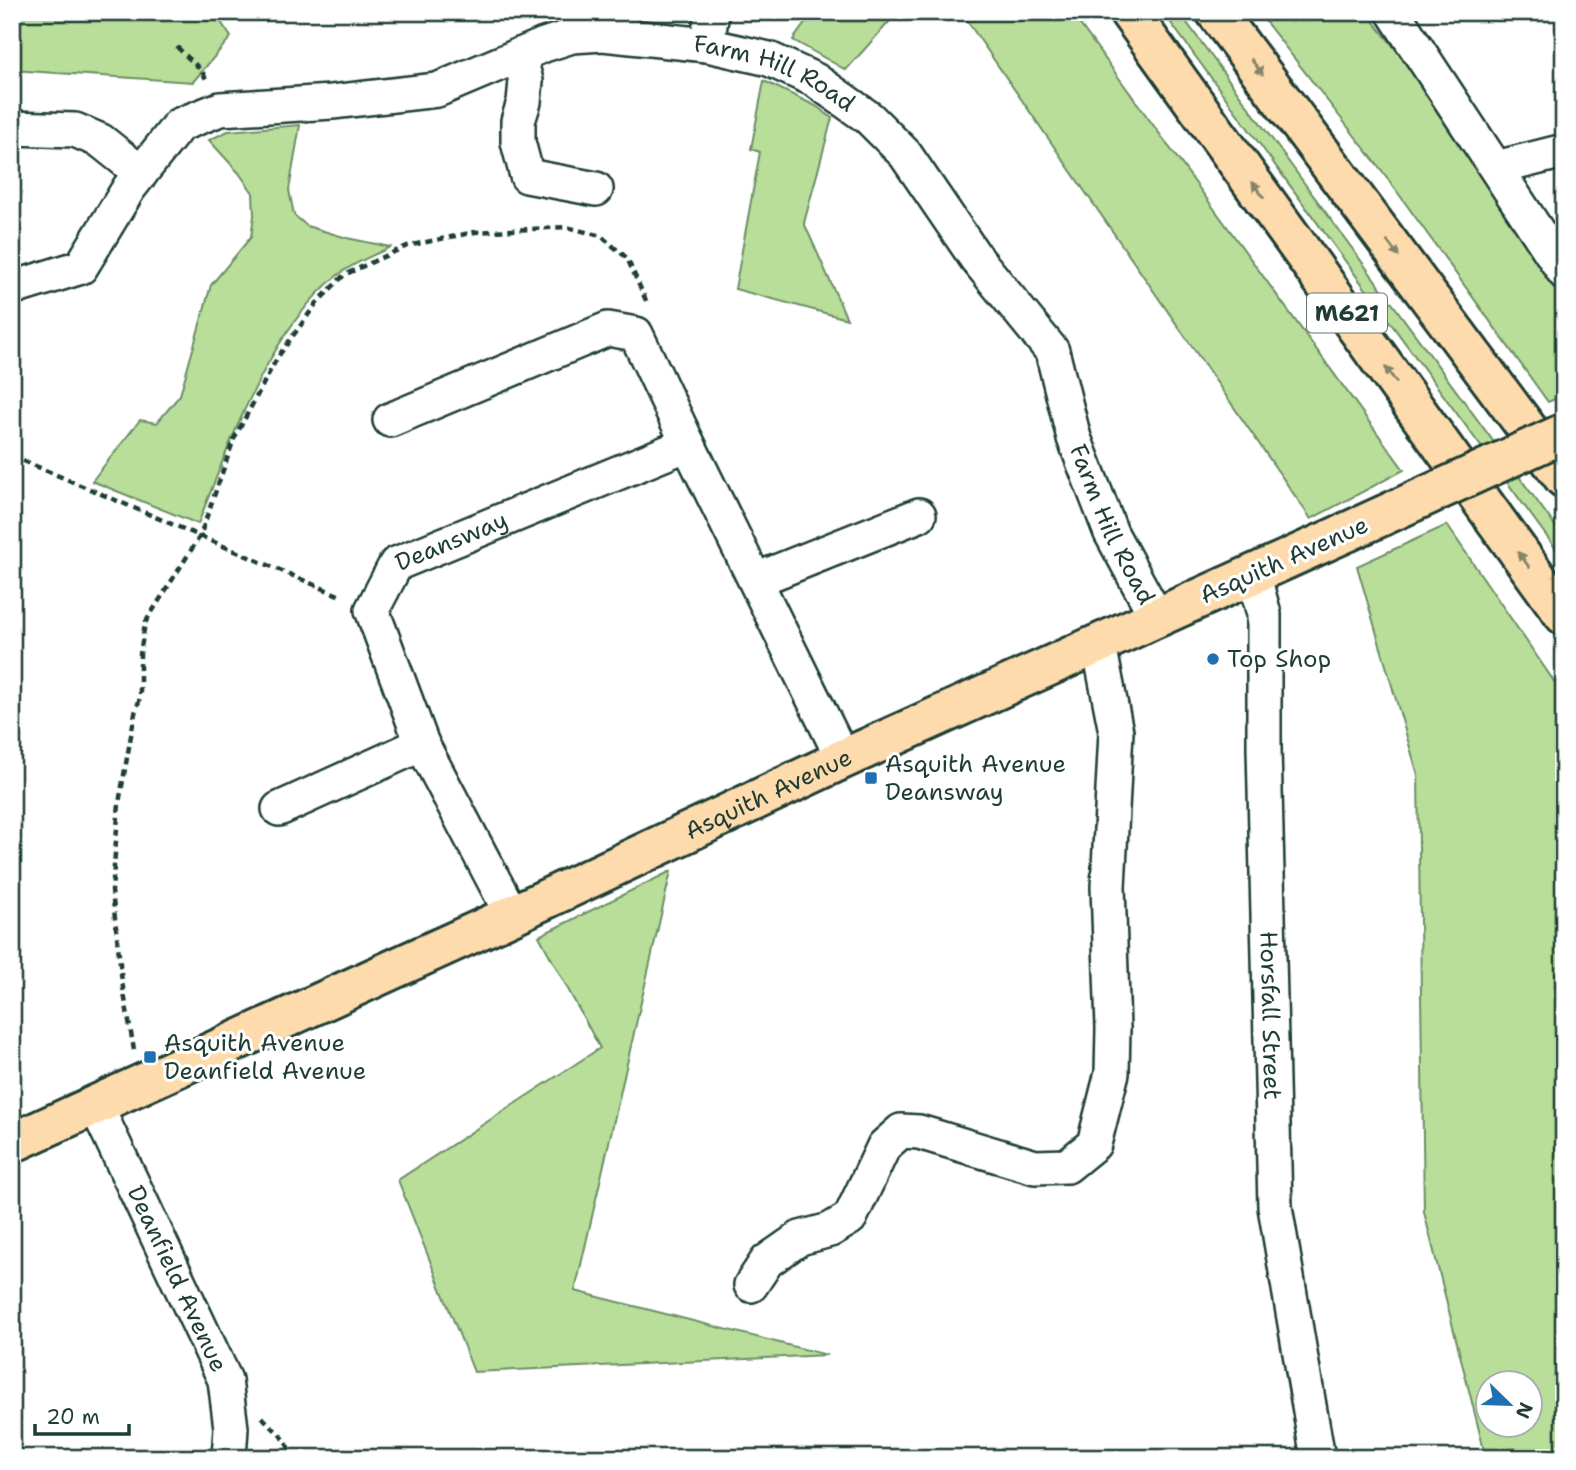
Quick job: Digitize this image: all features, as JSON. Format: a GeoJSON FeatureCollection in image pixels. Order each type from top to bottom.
{"type":"FeatureCollection","features":[{"type":"Feature","properties":{"kind":"main road","name":"M621"},"geometry":{"type":"LineString","coordinates":[[1129,12],[1564,615]]}},
{"type":"Feature","properties":{"kind":"main road","name":"M621"},"geometry":{"type":"LineString","coordinates":[[1216,12],[1564,478]]}},
{"type":"Feature","properties":{"kind":"main road","name":"Asquith Avenue"},"geometry":{"type":"LineString","coordinates":[[12,1143],[512,915],[843,759],[1564,433]]}},
{"type":"Feature","properties":{"kind":"street"},"geometry":{"type":"LineString","coordinates":[[707,45],[712,12]]}},
{"type":"Feature","properties":{"kind":"street"},"geometry":{"type":"LineString","coordinates":[[1394,12],[1564,272]]}},
{"type":"Feature","properties":{"kind":"street","name":"Farm Hill Road"},"geometry":{"type":"LineString","coordinates":[[12,284],[23,285],[81,267],[141,173],[180,125],[220,108],[332,102],[437,90],[572,36],[593,35],[707,45],[769,59],[815,80],[869,118],[905,154],[976,258],[1052,351],[1074,438],[1111,533],[1157,618]]}},
{"type":"Feature","properties":{"kind":"street"},"geometry":{"type":"LineString","coordinates":[[519,55],[526,81],[524,102],[518,121],[518,142],[527,176],[596,189]]}},
{"type":"Feature","properties":{"kind":"street"},"geometry":{"type":"LineString","coordinates":[[12,128],[75,130],[101,141],[141,173]]}},
{"type":"Feature","properties":{"kind":"street"},"geometry":{"type":"LineString","coordinates":[[1496,169],[1564,150]]}},
{"type":"Feature","properties":{"kind":"street"},"geometry":{"type":"LineString","coordinates":[[390,420],[608,329],[644,325],[688,444],[843,759]]}},
{"type":"Feature","properties":{"kind":"street","name":"Deansway"},"geometry":{"type":"LineString","coordinates":[[372,610],[396,564],[688,444]]}},
{"type":"Feature","properties":{"kind":"street"},"geometry":{"type":"LineString","coordinates":[[756,580],[919,515]]}},
{"type":"Feature","properties":{"kind":"street","name":"Horsfall Street"},"geometry":{"type":"LineString","coordinates":[[1253,573],[1264,614],[1264,748],[1275,1207],[1318,1458]]}},
{"type":"Feature","properties":{"kind":"street"},"geometry":{"type":"LineString","coordinates":[[372,610],[422,744],[512,915]]}},
{"type":"Feature","properties":{"kind":"street"},"geometry":{"type":"LineString","coordinates":[[751,1286],[767,1261],[800,1238],[830,1230],[850,1218],[884,1146],[901,1131],[919,1132],[1035,1167],[1067,1166],[1094,1144],[1112,1073],[1113,1028],[1108,887],[1115,732],[1099,645]]}},
{"type":"Feature","properties":{"kind":"street"},"geometry":{"type":"LineString","coordinates":[[279,809],[422,744]]}},
{"type":"Feature","properties":{"kind":"street","name":"Deanfield Avenue"},"geometry":{"type":"LineString","coordinates":[[96,1106],[225,1380],[231,1428],[229,1458]]}},
{"type":"Feature","properties":{"kind":"path"},"geometry":{"type":"LineString","coordinates":[[177,47],[202,71],[220,108]]}},
{"type":"Feature","properties":{"kind":"path"},"geometry":{"type":"LineString","coordinates":[[140,1085],[122,982],[112,891],[119,803],[140,698],[140,654],[145,623],[200,536],[234,439],[276,358],[316,304],[344,275],[407,246],[475,232],[567,227],[601,236],[627,258],[644,325]]}},
{"type":"Feature","properties":{"kind":"path"},"geometry":{"type":"LineString","coordinates":[[12,456],[372,610]]}},
{"type":"Feature","properties":{"kind":"green space"},"geometry":{"type":"Polygon","coordinates":[[[12,12],[214,12],[231,37],[193,82],[12,70],[12,12]]]}},
{"type":"Feature","properties":{"kind":"green space"},"geometry":{"type":"Polygon","coordinates":[[[813,12],[898,12],[846,70],[793,40],[813,12]]]}},
{"type":"Feature","properties":{"kind":"green space"},"geometry":{"type":"Polygon","coordinates":[[[961,12],[1071,12],[1404,470],[1311,519],[961,12]]]}},
{"type":"Feature","properties":{"kind":"green space"},"geometry":{"type":"Polygon","coordinates":[[[1163,12],[1179,12],[1564,538],[1564,560],[1163,12]]]}},
{"type":"Feature","properties":{"kind":"green space"},"geometry":{"type":"Polygon","coordinates":[[[1258,12],[1366,12],[1405,61],[1564,304],[1564,395],[1548,402],[1383,172],[1258,12]]]}},
{"type":"Feature","properties":{"kind":"green space"},"geometry":{"type":"Polygon","coordinates":[[[764,81],[816,106],[832,118],[804,223],[847,319],[735,289],[760,152],[751,149],[764,81]]]}},
{"type":"Feature","properties":{"kind":"green space"},"geometry":{"type":"Polygon","coordinates":[[[300,125],[289,190],[294,215],[307,226],[390,247],[338,275],[292,325],[254,390],[198,524],[92,481],[140,420],[157,423],[180,395],[211,285],[251,237],[253,193],[209,140],[228,131],[300,125]]]}},
{"type":"Feature","properties":{"kind":"green space"},"geometry":{"type":"Polygon","coordinates":[[[1447,525],[1564,696],[1564,1458],[1486,1458],[1481,1438],[1544,1438],[1544,1368],[1474,1368],[1474,1410],[1424,1212],[1418,775],[1357,566],[1447,525]]]}},
{"type":"Feature","properties":{"kind":"green space"},"geometry":{"type":"Polygon","coordinates":[[[671,871],[575,1291],[827,1355],[474,1372],[398,1180],[600,1048],[539,936],[671,871]]]}},
{"type":"Feature","properties":{"kind":"place","name":"Top Shop"},"geometry":{"type":"Point","coordinates":[1213,659]}},
{"type":"Feature","properties":{"kind":"place","name":"Asquith Avenue Deansway"},"geometry":{"type":"Point","coordinates":[871,778]}},
{"type":"Feature","properties":{"kind":"place","name":"Asquith Avenue Deanfield Avenue"},"geometry":{"type":"Point","coordinates":[150,1057]}}]}
